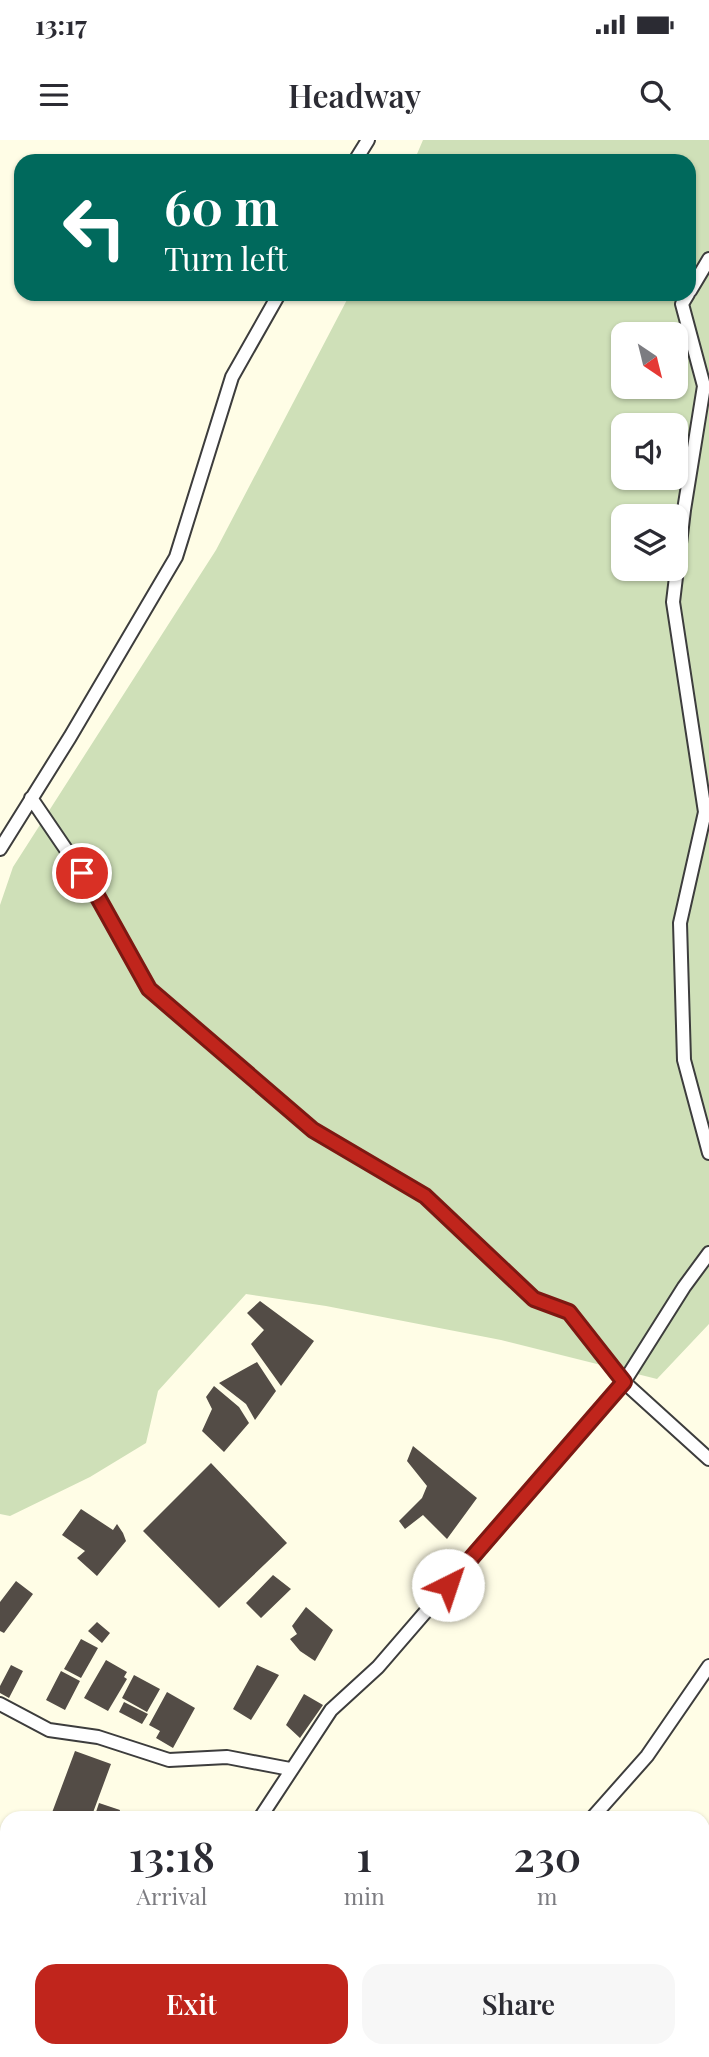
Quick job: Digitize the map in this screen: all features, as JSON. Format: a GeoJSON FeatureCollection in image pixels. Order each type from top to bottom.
{"type":"FeatureCollection","features":[{"type":"Feature","properties":{"kind":"lane"},"geometry":{"type":"LineString","coordinates":[[696,281],[709,259]]}},
{"type":"Feature","properties":{"kind":"lane"},"geometry":{"type":"LineString","coordinates":[[0,849],[176,557],[232,377],[275,301]]}},
{"type":"Feature","properties":{"kind":"lane"},"geometry":{"type":"LineString","coordinates":[[684,301],[682,304],[704,386],[684,510],[673,602],[705,812],[680,923],[684,1060],[709,1153]]}},
{"type":"Feature","properties":{"kind":"lane"},"geometry":{"type":"LineString","coordinates":[[32,798],[95,892],[149,989],[313,1130],[425,1196],[534,1299],[569,1312],[624,1382],[709,1459]]}},
{"type":"Feature","properties":{"kind":"lane"},"geometry":{"type":"LineString","coordinates":[[264,1811],[331,1710],[378,1667],[624,1382],[684,1287],[709,1253]]}},
{"type":"Feature","properties":{"kind":"lane"},"geometry":{"type":"LineString","coordinates":[[598,1811],[647,1756],[709,1666]]}},
{"type":"Feature","properties":{"kind":"lane"},"geometry":{"type":"LineString","coordinates":[[0,1704],[49,1730],[98,1737],[169,1760],[227,1758],[290,1769]]}},
{"type":"Feature","properties":{"kind":"green space"},"geometry":{"type":"Polygon","coordinates":[[[423,140],[709,140],[709,1324],[657,1379],[501,1340],[326,1306],[246,1294],[158,1391],[146,1443],[90,1477],[10,1516],[0,1514],[0,905],[13,867],[216,550],[346,301],[696,301],[696,154],[417,154],[423,140]]]}},
{"type":"Feature","properties":{"kind":"building"},"geometry":{"type":"Polygon","coordinates":[[[260,1301],[314,1341],[281,1386],[251,1344],[264,1330],[247,1313],[260,1301]]]}},
{"type":"Feature","properties":{"kind":"building"},"geometry":{"type":"Polygon","coordinates":[[[257,1362],[276,1391],[255,1420],[246,1404],[219,1383],[257,1362]]]}},
{"type":"Feature","properties":{"kind":"building"},"geometry":{"type":"Polygon","coordinates":[[[214,1386],[239,1407],[249,1423],[224,1452],[202,1431],[212,1409],[206,1397],[214,1386]]]}},
{"type":"Feature","properties":{"kind":"building"},"geometry":{"type":"Polygon","coordinates":[[[413,1446],[477,1498],[447,1539],[423,1515],[405,1529],[399,1521],[422,1498],[427,1486],[407,1461],[413,1446]]]}},
{"type":"Feature","properties":{"kind":"building"},"geometry":{"type":"Polygon","coordinates":[[[211,1463],[287,1543],[219,1608],[143,1531],[211,1463]]]}},
{"type":"Feature","properties":{"kind":"building"},"geometry":{"type":"Polygon","coordinates":[[[81,1509],[113,1530],[117,1524],[126,1541],[97,1576],[77,1558],[85,1551],[62,1535],[81,1509]]]}},
{"type":"Feature","properties":{"kind":"building"},"geometry":{"type":"Polygon","coordinates":[[[273,1575],[291,1589],[261,1618],[246,1603],[273,1575]]]}},
{"type":"Feature","properties":{"kind":"building"},"geometry":{"type":"Polygon","coordinates":[[[16,1581],[33,1594],[4,1633],[0,1631],[0,1602],[16,1581]]]}},
{"type":"Feature","properties":{"kind":"building"},"geometry":{"type":"Polygon","coordinates":[[[306,1607],[333,1630],[315,1661],[300,1651],[290,1639],[297,1634],[292,1626],[306,1607]]]}},
{"type":"Feature","properties":{"kind":"building"},"geometry":{"type":"Polygon","coordinates":[[[97,1622],[110,1633],[102,1643],[88,1631],[97,1622]]]}},
{"type":"Feature","properties":{"kind":"building"},"geometry":{"type":"Polygon","coordinates":[[[81,1639],[98,1648],[81,1678],[64,1669],[81,1639]]]}},
{"type":"Feature","properties":{"kind":"building"},"geometry":{"type":"Polygon","coordinates":[[[106,1660],[127,1672],[124,1677],[127,1679],[108,1711],[84,1698],[106,1660]]]}},
{"type":"Feature","properties":{"kind":"building"},"geometry":{"type":"Polygon","coordinates":[[[11,1665],[23,1671],[9,1698],[0,1693],[0,1686],[11,1665]]]}},
{"type":"Feature","properties":{"kind":"building"},"geometry":{"type":"Polygon","coordinates":[[[257,1665],[279,1675],[251,1720],[233,1709],[257,1665]]]}},
{"type":"Feature","properties":{"kind":"building"},"geometry":{"type":"Polygon","coordinates":[[[61,1671],[80,1681],[65,1710],[46,1700],[61,1671]]]}},
{"type":"Feature","properties":{"kind":"building"},"geometry":{"type":"Polygon","coordinates":[[[134,1675],[160,1689],[147,1712],[122,1698],[134,1675]]]}},
{"type":"Feature","properties":{"kind":"building"},"geometry":{"type":"Polygon","coordinates":[[[167,1692],[195,1708],[173,1748],[156,1738],[160,1731],[149,1725],[167,1692]]]}},
{"type":"Feature","properties":{"kind":"building"},"geometry":{"type":"Polygon","coordinates":[[[304,1694],[323,1705],[300,1738],[286,1725],[304,1694]]]}},
{"type":"Feature","properties":{"kind":"building"},"geometry":{"type":"Polygon","coordinates":[[[124,1702],[148,1714],[142,1724],[119,1712],[124,1702]]]}},
{"type":"Feature","properties":{"kind":"building"},"geometry":{"type":"Polygon","coordinates":[[[75,1751],[111,1764],[94,1811],[53,1811],[75,1751]]]}},
{"type":"Feature","properties":{"kind":"building"},"geometry":{"type":"Polygon","coordinates":[[[99,1803],[120,1810],[120,1811],[96,1811],[99,1803]]]}},
{"type":"Feature","properties":{"kind":"route"},"geometry":{"type":"LineString","coordinates":[[82,873],[149,989],[313,1130],[425,1196],[534,1299],[569,1312],[624,1382],[448,1585]]}}]}
